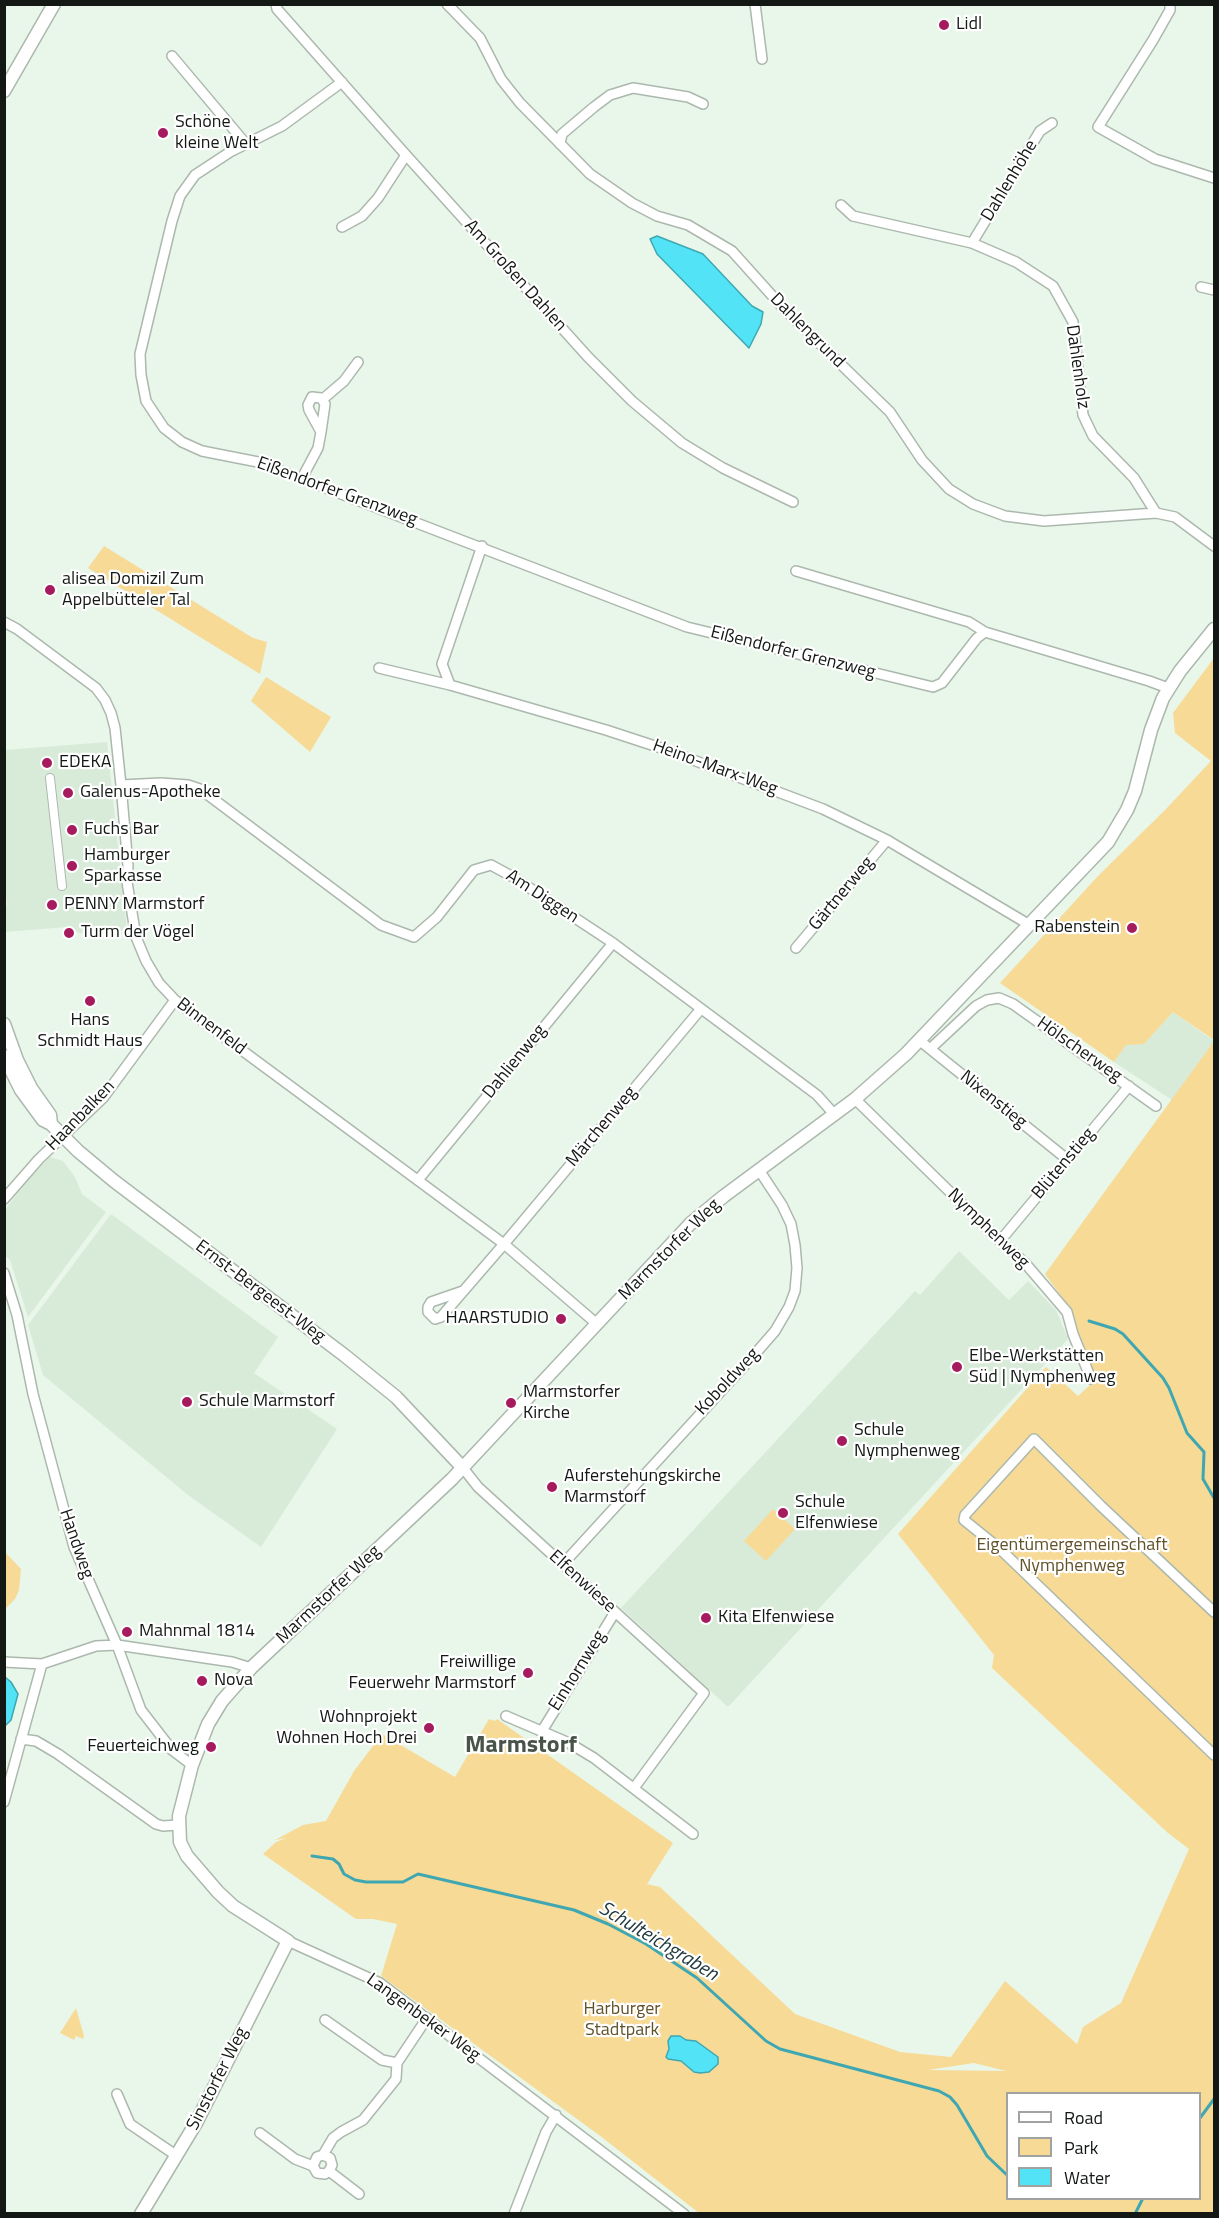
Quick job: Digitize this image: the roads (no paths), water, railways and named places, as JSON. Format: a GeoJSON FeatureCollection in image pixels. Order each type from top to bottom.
{"type":"FeatureCollection","features":[{"type":"Feature","properties":{"kind":"street"},"geometry":{"type":"LineString","coordinates":[[4,91],[54,4]]}},
{"type":"Feature","properties":{"kind":"street","name":"Am Großen Dahlen"},"geometry":{"type":"LineString","coordinates":[[276,4],[406,155],[588,357],[632,401],[682,443],[723,468],[793,502]]}},
{"type":"Feature","properties":{"kind":"street","name":"Dahlengrund"},"geometry":{"type":"LineString","coordinates":[[447,4],[480,38],[501,79],[520,103],[590,174],[632,203],[657,216],[688,225],[732,251],[785,310],[890,412],[922,460],[949,489],[973,504],[1005,516],[1044,521],[1156,513],[1175,517],[1215,546]]}},
{"type":"Feature","properties":{"kind":"street"},"geometry":{"type":"LineString","coordinates":[[755,4],[762,59]]}},
{"type":"Feature","properties":{"kind":"street"},"geometry":{"type":"LineString","coordinates":[[1170,4],[1170,10],[1153,40],[1098,127],[1155,159],[1215,178]]}},
{"type":"Feature","properties":{"kind":"street"},"geometry":{"type":"LineString","coordinates":[[172,56],[246,144]]}},
{"type":"Feature","properties":{"kind":"street","name":"Eißendorfer Grenzweg"},"geometry":{"type":"LineString","coordinates":[[342,82],[282,126],[246,144],[195,175],[180,196],[171,221],[140,348],[141,375],[146,401],[164,428],[182,442],[202,451],[258,462],[482,546],[687,627],[933,687],[942,683],[977,638],[985,632]]}},
{"type":"Feature","properties":{"kind":"street"},"geometry":{"type":"LineString","coordinates":[[560,144],[562,134],[594,107],[610,95],[633,88],[688,97],[703,104]]}},
{"type":"Feature","properties":{"kind":"street","name":"Dahlenhöhe"},"geometry":{"type":"LineString","coordinates":[[972,243],[1040,131],[1052,123]]}},
{"type":"Feature","properties":{"kind":"street"},"geometry":{"type":"LineString","coordinates":[[342,227],[362,216],[378,198],[406,155]]}},
{"type":"Feature","properties":{"kind":"street","name":"Dahlenholz"},"geometry":{"type":"LineString","coordinates":[[841,205],[853,216],[972,243],[1016,262],[1053,286],[1073,322],[1083,416],[1093,436],[1134,478],[1156,513]]}},
{"type":"Feature","properties":{"kind":"street"},"geometry":{"type":"LineString","coordinates":[[1201,287],[1215,290]]}},
{"type":"Feature","properties":{"kind":"street"},"geometry":{"type":"LineString","coordinates":[[323,399],[344,381],[358,362]]}},
{"type":"Feature","properties":{"kind":"street"},"geometry":{"type":"LineString","coordinates":[[321,432],[308,405],[312,397],[323,399]]}},
{"type":"Feature","properties":{"kind":"street"},"geometry":{"type":"LineString","coordinates":[[302,478],[318,448],[325,404],[323,399]]}},
{"type":"Feature","properties":{"kind":"street"},"geometry":{"type":"LineString","coordinates":[[450,685],[442,664],[482,546]]}},
{"type":"Feature","properties":{"kind":"street"},"geometry":{"type":"LineString","coordinates":[[796,571],[969,622],[985,632],[1168,688]]}},
{"type":"Feature","properties":{"kind":"street","name":"Binnenfeld"},"geometry":{"type":"LineString","coordinates":[[4,622],[85,679],[105,700],[115,728],[122,785],[128,866],[127,882],[136,937],[159,983],[174,1000],[504,1244],[597,1324]]}},
{"type":"Feature","properties":{"kind":"street","name":"Marmstorfer Weg"},"geometry":{"type":"LineString","coordinates":[[178,1825],[192,1765],[200,1742],[215,1712],[251,1668],[463,1468],[692,1223],[724,1196],[855,1099],[906,1054],[1114,834],[1135,791],[1151,730],[1168,688],[1215,629]]}},
{"type":"Feature","properties":{"kind":"street","name":"Heino-Marx-Weg"},"geometry":{"type":"LineString","coordinates":[[379,668],[450,685],[606,730],[664,749],[824,809],[887,840],[1028,924]]}},
{"type":"Feature","properties":{"kind":"street"},"geometry":{"type":"LineString","coordinates":[[50,778],[62,886]]}},
{"type":"Feature","properties":{"kind":"street","name":"Am Diggen"},"geometry":{"type":"LineString","coordinates":[[122,785],[170,784],[188,785],[200,789],[381,926],[414,937],[437,918],[474,870],[491,865],[520,881],[613,943],[817,1095],[834,1114]]}},
{"type":"Feature","properties":{"kind":"street","name":"Gärtnerweg"},"geometry":{"type":"LineString","coordinates":[[796,948],[887,840]]}},
{"type":"Feature","properties":{"kind":"street","name":"Dahlienweg"},"geometry":{"type":"LineString","coordinates":[[418,1180],[613,943]]}},
{"type":"Feature","properties":{"kind":"street","name":"Hölscherweg"},"geometry":{"type":"LineString","coordinates":[[930,1049],[976,1006],[987,1000],[999,998],[1013,1004],[1156,1106]]}},
{"type":"Feature","properties":{"kind":"street","name":"Haanbalken"},"geometry":{"type":"LineString","coordinates":[[4,1199],[28,1170],[103,1098],[174,1000]]}},
{"type":"Feature","properties":{"kind":"street","name":"Märchenweg"},"geometry":{"type":"LineString","coordinates":[[463,1291],[700,1010]]}},
{"type":"Feature","properties":{"kind":"street","name":"Ernst-Bergeest-Weg"},"geometry":{"type":"LineString","coordinates":[[4,1024],[17,1060],[31,1088],[50,1115],[51,1124]]}},
{"type":"Feature","properties":{"kind":"street","name":"Nixenstieg"},"geometry":{"type":"LineString","coordinates":[[919,1041],[1068,1160]]}},
{"type":"Feature","properties":{"kind":"street","name":"Ernst-Bergeest-Weg"},"geometry":{"type":"LineString","coordinates":[[4,1056],[28,1100],[43,1120],[51,1124],[114,1181],[386,1389],[463,1468]]}},
{"type":"Feature","properties":{"kind":"street","name":"Blütenstieg"},"geometry":{"type":"LineString","coordinates":[[1000,1241],[1129,1086]]}},
{"type":"Feature","properties":{"kind":"street","name":"Nymphenweg"},"geometry":{"type":"LineString","coordinates":[[855,1099],[1025,1263],[1067,1312],[1091,1379]]}},
{"type":"Feature","properties":{"kind":"street","name":"Koboldweg"},"geometry":{"type":"LineString","coordinates":[[563,1564],[755,1354],[775,1331],[789,1307],[795,1291],[797,1268],[791,1224],[782,1205],[759,1170]]}},
{"type":"Feature","properties":{"kind":"street","name":"Handweg"},"geometry":{"type":"LineString","coordinates":[[4,1273],[33,1394],[74,1547],[117,1646],[141,1710],[172,1750],[192,1765]]}},
{"type":"Feature","properties":{"kind":"street"},"geometry":{"type":"LineString","coordinates":[[1215,1612],[1101,1506],[1034,1439],[964,1515],[964,1520],[1000,1549],[1215,1755]]}},
{"type":"Feature","properties":{"kind":"street","name":"Elfenwiese"},"geometry":{"type":"LineString","coordinates":[[463,1468],[478,1487],[704,1694],[634,1788]]}},
{"type":"Feature","properties":{"kind":"street","name":"Einhornweg"},"geometry":{"type":"LineString","coordinates":[[542,1731],[615,1612]]}},
{"type":"Feature","properties":{"kind":"street"},"geometry":{"type":"LineString","coordinates":[[4,1662],[42,1664],[96,1646],[117,1646],[232,1662],[251,1668]]}},
{"type":"Feature","properties":{"kind":"street"},"geometry":{"type":"LineString","coordinates":[[4,1802],[9,1769],[21,1739],[42,1664]]}},
{"type":"Feature","properties":{"kind":"street"},"geometry":{"type":"LineString","coordinates":[[506,1716],[542,1731],[594,1758],[693,1833]]}},
{"type":"Feature","properties":{"kind":"street"},"geometry":{"type":"LineString","coordinates":[[21,1739],[36,1741],[58,1754],[156,1824],[178,1825]]}},
{"type":"Feature","properties":{"kind":"street","name":"Langenbeker Weg"},"geometry":{"type":"LineString","coordinates":[[178,1825],[184,1853],[233,1906],[288,1941],[380,1983],[684,2214]]}},
{"type":"Feature","properties":{"kind":"street","name":"Sinstorfer Weg"},"geometry":{"type":"LineString","coordinates":[[141,2214],[177,2156],[288,1941]]}},
{"type":"Feature","properties":{"kind":"street"},"geometry":{"type":"LineString","coordinates":[[329,2171],[321,2174],[314,2170],[314,2159],[323,2155],[333,2138],[363,2120],[396,2079],[398,2062],[427,2018]]}},
{"type":"Feature","properties":{"kind":"street"},"geometry":{"type":"LineString","coordinates":[[326,2020],[382,2060],[398,2062]]}},
{"type":"Feature","properties":{"kind":"street"},"geometry":{"type":"LineString","coordinates":[[117,2094],[130,2124],[177,2156]]}},
{"type":"Feature","properties":{"kind":"street"},"geometry":{"type":"LineString","coordinates":[[514,2214],[546,2132],[556,2115]]}},
{"type":"Feature","properties":{"kind":"street"},"geometry":{"type":"LineString","coordinates":[[260,2133],[296,2159],[313,2166]]}},
{"type":"Feature","properties":{"kind":"street"},"geometry":{"type":"LineString","coordinates":[[323,2155],[331,2161],[329,2171]]}},
{"type":"Feature","properties":{"kind":"street"},"geometry":{"type":"LineString","coordinates":[[329,2171],[359,2194]]}},
{"type":"Feature","properties":{"kind":"water"},"geometry":{"type":"Polygon","coordinates":[[[657,236],[703,254],[752,306],[763,312],[761,324],[749,348],[657,254],[650,239],[657,236]]]}},
{"type":"Feature","properties":{"kind":"water"},"geometry":{"type":"Polygon","coordinates":[[[5,1677],[18,1694],[11,1720],[5,1726],[5,1677]]]}},
{"type":"Feature","properties":{"kind":"water"},"geometry":{"type":"Polygon","coordinates":[[[671,2036],[696,2041],[718,2057],[718,2064],[709,2072],[700,2073],[694,2072],[681,2061],[668,2059],[666,2057],[669,2049],[668,2041],[671,2036]]]}},
{"type":"Feature","properties":{"kind":"waterway"},"geometry":{"type":"LineString","coordinates":[[1089,1321],[1115,1329],[1123,1334],[1163,1378],[1187,1433],[1204,1452],[1203,1479],[1214,1498]]}},
{"type":"Feature","properties":{"kind":"waterway","name":"Schulteichgraben"},"geometry":{"type":"LineString","coordinates":[[312,1856],[333,1859],[339,1864],[344,1874],[355,1880],[403,1882],[418,1874],[574,1910],[608,1924],[646,1944],[697,1978],[766,2041],[780,2049],[939,2091],[950,2097],[987,2156],[1006,2174]]}},
{"type":"Feature","properties":{"kind":"waterway"},"geometry":{"type":"LineString","coordinates":[[1201,2117],[1214,2099]]}},
{"type":"Feature","properties":{"kind":"waterway"},"geometry":{"type":"LineString","coordinates":[[1135,2214],[1142,2200]]}},
{"type":"Feature","properties":{"kind":"place","name":"Lidl"},"geometry":{"type":"Point","coordinates":[944,25]}},
{"type":"Feature","properties":{"kind":"place","name":"Schöne kleine Welt"},"geometry":{"type":"Point","coordinates":[163,133]}},
{"type":"Feature","properties":{"kind":"place","name":"alisea Domizil Zum Appelbütteler Tal"},"geometry":{"type":"Point","coordinates":[50,590]}},
{"type":"Feature","properties":{"kind":"place","name":"EDEKA"},"geometry":{"type":"Point","coordinates":[47,763]}},
{"type":"Feature","properties":{"kind":"place","name":"Galenus-Apotheke"},"geometry":{"type":"Point","coordinates":[68,793]}},
{"type":"Feature","properties":{"kind":"place","name":"Fuchs Bar"},"geometry":{"type":"Point","coordinates":[72,830]}},
{"type":"Feature","properties":{"kind":"place","name":"Hamburger Sparkasse"},"geometry":{"type":"Point","coordinates":[72,866]}},
{"type":"Feature","properties":{"kind":"place","name":"PENNY Marmstorf"},"geometry":{"type":"Point","coordinates":[52,905]}},
{"type":"Feature","properties":{"kind":"place","name":"Rabenstein"},"geometry":{"type":"Point","coordinates":[1132,928]}},
{"type":"Feature","properties":{"kind":"place","name":"Turm der Vögel"},"geometry":{"type":"Point","coordinates":[69,933]}},
{"type":"Feature","properties":{"kind":"place","name":"Hans Schmidt Haus"},"geometry":{"type":"Point","coordinates":[90,1001]}},
{"type":"Feature","properties":{"kind":"place","name":"HAARSTUDIO"},"geometry":{"type":"Point","coordinates":[561,1319]}},
{"type":"Feature","properties":{"kind":"place","name":"Elbe-Werkstätten Süd | Nymphenweg"},"geometry":{"type":"Point","coordinates":[957,1367]}},
{"type":"Feature","properties":{"kind":"place","name":"Schule Marmstorf"},"geometry":{"type":"Point","coordinates":[187,1402]}},
{"type":"Feature","properties":{"kind":"place","name":"Marmstorfer Kirche"},"geometry":{"type":"Point","coordinates":[511,1403]}},
{"type":"Feature","properties":{"kind":"place","name":"Schule Nymphenweg"},"geometry":{"type":"Point","coordinates":[842,1441]}},
{"type":"Feature","properties":{"kind":"place","name":"Auferstehungskirche Marmstorf"},"geometry":{"type":"Point","coordinates":[552,1487]}},
{"type":"Feature","properties":{"kind":"place","name":"Schule Elfenwiese"},"geometry":{"type":"Point","coordinates":[783,1513]}},
{"type":"Feature","properties":{"kind":"place","name":"Kita Elfenwiese"},"geometry":{"type":"Point","coordinates":[706,1618]}},
{"type":"Feature","properties":{"kind":"place","name":"Mahnmal 1814"},"geometry":{"type":"Point","coordinates":[127,1632]}},
{"type":"Feature","properties":{"kind":"place","name":"Freiwillige Feuerwehr Marmstorf"},"geometry":{"type":"Point","coordinates":[528,1673]}},
{"type":"Feature","properties":{"kind":"place","name":"Nova"},"geometry":{"type":"Point","coordinates":[202,1681]}},
{"type":"Feature","properties":{"kind":"place","name":"Wohnprojekt Wohnen Hoch Drei"},"geometry":{"type":"Point","coordinates":[429,1728]}},
{"type":"Feature","properties":{"kind":"place","name":"Feuerteichweg"},"geometry":{"type":"Point","coordinates":[211,1747]}},
{"type":"Feature","properties":{"kind":"district","name":"Marmstorf"},"geometry":{"type":"Point","coordinates":[521,1746]}},
{"type":"Feature","properties":{"kind":"park label","name":"Eigentümergemeinschaft Nymphenweg"},"geometry":{"type":"Point","coordinates":[1072,1556]}},
{"type":"Feature","properties":{"kind":"park label","name":"Harburger Stadtpark"},"geometry":{"type":"Point","coordinates":[622,2020]}}]}
